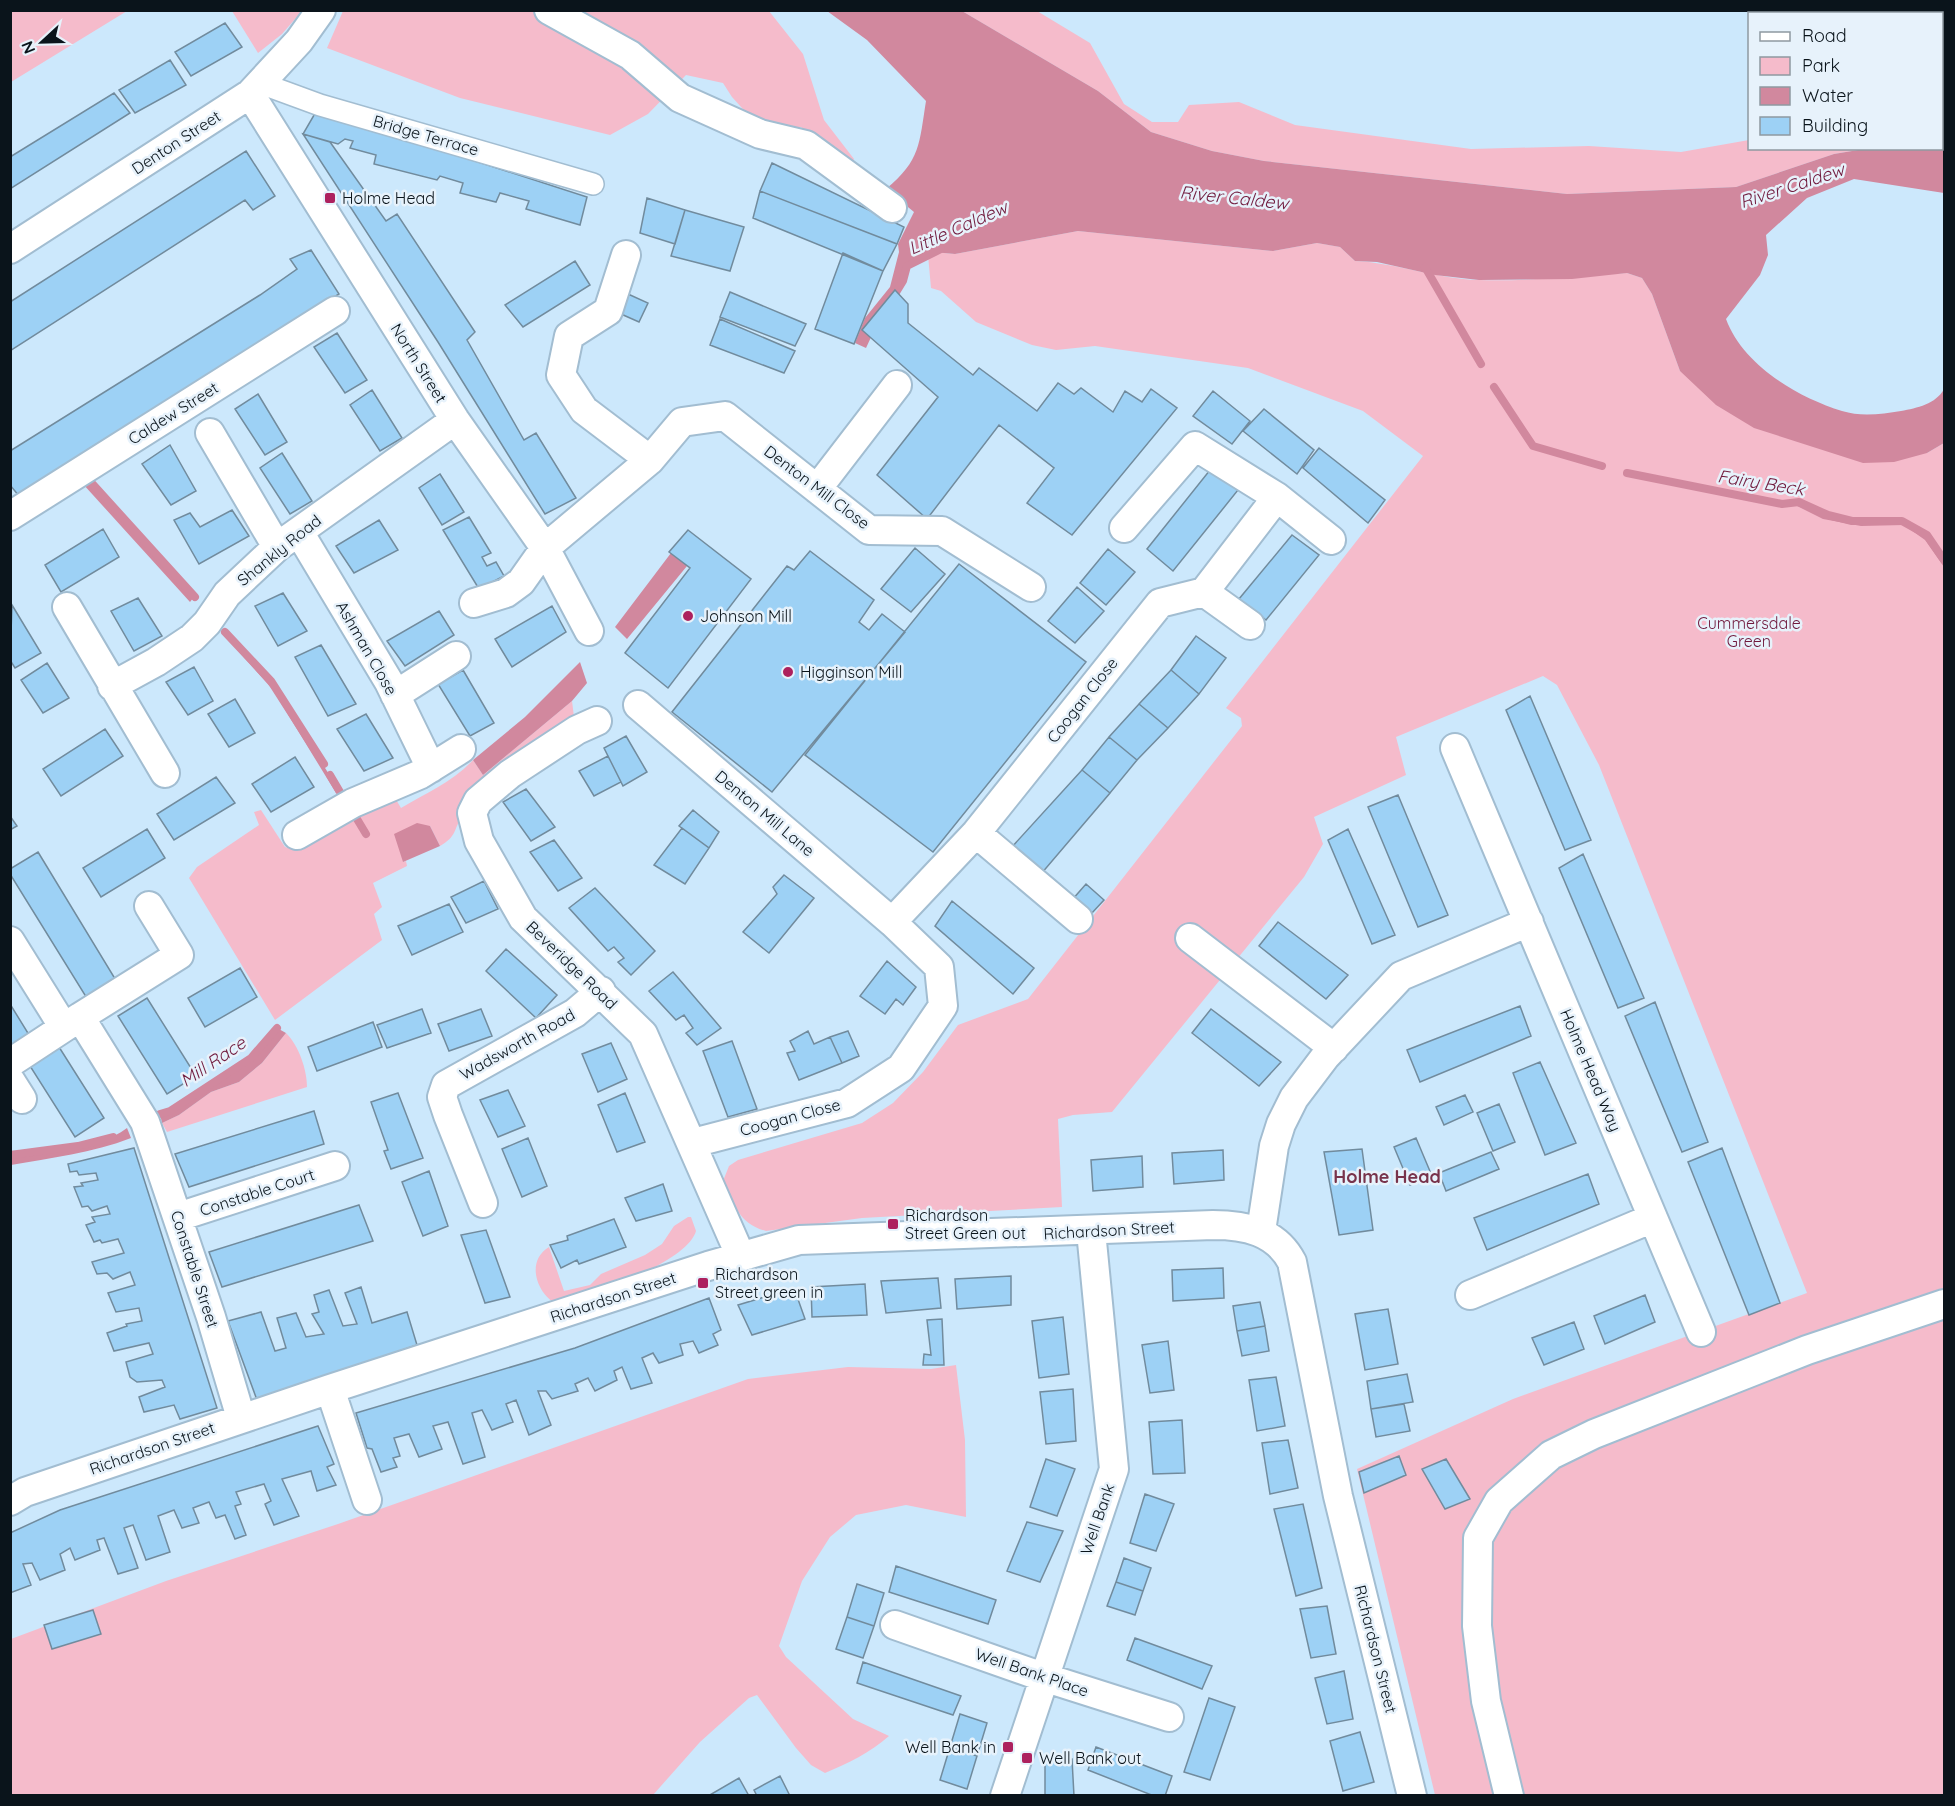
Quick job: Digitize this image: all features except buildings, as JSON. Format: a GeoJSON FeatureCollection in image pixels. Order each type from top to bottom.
{"type":"FeatureCollection","features":[{"type":"Feature","properties":{"kind":"street","name":"Denton Street"},"geometry":{"type":"LineString","coordinates":[[10,249],[255,88],[299,41],[321,10]]}},
{"type":"Feature","properties":{"kind":"street"},"geometry":{"type":"LineString","coordinates":[[549,10],[630,55],[680,98],[760,134],[806,145],[892,208]]}},
{"type":"Feature","properties":{"kind":"street","name":"Bridge Terrace"},"geometry":{"type":"LineString","coordinates":[[255,88],[593,183]]}},
{"type":"Feature","properties":{"kind":"street","name":"North Street"},"geometry":{"type":"LineString","coordinates":[[255,88],[455,420],[545,548],[589,631]]}},
{"type":"Feature","properties":{"kind":"street"},"geometry":{"type":"LineString","coordinates":[[626,255],[608,311],[569,336],[561,375],[584,410],[650,460]]}},
{"type":"Feature","properties":{"kind":"street","name":"Caldew Street"},"geometry":{"type":"LineString","coordinates":[[10,516],[334,310]]}},
{"type":"Feature","properties":{"kind":"street"},"geometry":{"type":"LineString","coordinates":[[817,489],[897,385]]}},
{"type":"Feature","properties":{"kind":"street","name":"Denton Mill Close"},"geometry":{"type":"LineString","coordinates":[[474,603],[506,593],[521,582],[545,548],[650,460],[682,422],[724,416],[869,530],[942,531],[1031,587]]}},
{"type":"Feature","properties":{"kind":"street","name":"Shankly Road"},"geometry":{"type":"LineString","coordinates":[[112,686],[156,662],[192,638],[207,623],[227,594],[288,539],[455,420]]}},
{"type":"Feature","properties":{"kind":"street","name":"Ashman Close"},"geometry":{"type":"LineString","coordinates":[[210,433],[288,539],[395,695],[431,768]]}},
{"type":"Feature","properties":{"kind":"street"},"geometry":{"type":"LineString","coordinates":[[1124,528],[1195,446],[1277,496],[1331,540]]}},
{"type":"Feature","properties":{"kind":"street"},"geometry":{"type":"LineString","coordinates":[[1250,625],[1204,592],[1277,496]]}},
{"type":"Feature","properties":{"kind":"street","name":"Coogan Close"},"geometry":{"type":"LineString","coordinates":[[693,1143],[847,1103],[901,1068],[943,1006],[939,967],[892,922],[976,833],[1160,603],[1204,592]]}},
{"type":"Feature","properties":{"kind":"street"},"geometry":{"type":"LineString","coordinates":[[67,607],[165,773]]}},
{"type":"Feature","properties":{"kind":"street"},"geometry":{"type":"LineString","coordinates":[[395,695],[456,656]]}},
{"type":"Feature","properties":{"kind":"street","name":"Denton Mill Lane"},"geometry":{"type":"LineString","coordinates":[[639,705],[892,922]]}},
{"type":"Feature","properties":{"kind":"street","name":"Beveridge Road"},"geometry":{"type":"LineString","coordinates":[[597,721],[578,730],[493,786],[478,801],[472,813],[479,841],[523,918],[643,1034],[693,1143],[741,1257]]}},
{"type":"Feature","properties":{"kind":"street","name":"Holme Head Way"},"geometry":{"type":"LineString","coordinates":[[1455,748],[1701,1332]]}},
{"type":"Feature","properties":{"kind":"street"},"geometry":{"type":"LineString","coordinates":[[297,835],[353,803],[400,785],[461,749]]}},
{"type":"Feature","properties":{"kind":"street"},"geometry":{"type":"LineString","coordinates":[[976,833],[1078,919]]}},
{"type":"Feature","properties":{"kind":"street"},"geometry":{"type":"LineString","coordinates":[[10,1063],[67,1021],[180,955],[149,906]]}},
{"type":"Feature","properties":{"kind":"street"},"geometry":{"type":"LineString","coordinates":[[1261,1231],[1274,1146],[1281,1124],[1294,1098],[1334,1048],[1401,976],[1529,922]]}},
{"type":"Feature","properties":{"kind":"street"},"geometry":{"type":"LineString","coordinates":[[1190,938],[1334,1048]]}},
{"type":"Feature","properties":{"kind":"street","name":"Constable Street"},"geometry":{"type":"LineString","coordinates":[[10,941],[67,1021],[145,1122],[178,1217],[241,1418]]}},
{"type":"Feature","properties":{"kind":"street","name":"Wadsworth Road"},"geometry":{"type":"LineString","coordinates":[[483,1203],[442,1097],[446,1084],[575,1013],[601,991]]}},
{"type":"Feature","properties":{"kind":"street","name":"Constable Court"},"geometry":{"type":"LineString","coordinates":[[178,1217],[335,1166]]}},
{"type":"Feature","properties":{"kind":"street"},"geometry":{"type":"LineString","coordinates":[[1470,1295],[1653,1218]]}},
{"type":"Feature","properties":{"kind":"street","name":"Richardson Street"},"geometry":{"type":"LineString","coordinates":[[10,1501],[25,1492],[241,1418],[799,1240],[1214,1225],[1232,1225],[1261,1231],[1287,1253],[1292,1262],[1338,1496],[1412,1796]]}},
{"type":"Feature","properties":{"kind":"street","name":"Well Bank"},"geometry":{"type":"LineString","coordinates":[[1005,1796],[1113,1469],[1091,1231]]}},
{"type":"Feature","properties":{"kind":"street"},"geometry":{"type":"LineString","coordinates":[[1509,1796],[1486,1701],[1477,1626],[1478,1538],[1499,1501],[1551,1455],[1594,1434],[1807,1350],[1944,1304]]}},
{"type":"Feature","properties":{"kind":"street"},"geometry":{"type":"LineString","coordinates":[[330,1389],[367,1500]]}},
{"type":"Feature","properties":{"kind":"street","name":"Well Bank Place"},"geometry":{"type":"LineString","coordinates":[[896,1625],[1043,1677],[1169,1717]]}},
{"type":"Feature","properties":{"kind":"green space"},"geometry":{"type":"Polygon","coordinates":[[[11,10],[127,10],[127,11],[11,82],[11,10]]]}},
{"type":"Feature","properties":{"kind":"green space"},"geometry":{"type":"Polygon","coordinates":[[[232,11],[302,11],[282,34],[258,53],[232,11]]]}},
{"type":"Feature","properties":{"kind":"green space"},"geometry":{"type":"Polygon","coordinates":[[[343,11],[769,11],[803,54],[824,120],[854,159],[849,169],[801,127],[761,129],[732,97],[723,83],[686,75],[648,114],[610,135],[460,98],[327,48],[343,11]]]}},
{"type":"Feature","properties":{"kind":"green space"},"geometry":{"type":"Polygon","coordinates":[[[962,11],[1037,11],[1090,43],[1124,104],[1152,122],[1178,122],[1189,105],[1239,102],[1295,125],[1471,149],[1589,146],[1681,152],[1748,140],[1748,150],[1858,150],[1834,154],[1736,187],[1567,194],[1264,161],[1212,151],[1151,132],[1098,91],[962,11]]]}},
{"type":"Feature","properties":{"kind":"green space","name":"Cummersdale Green"},"geometry":{"type":"Polygon","coordinates":[[[1078,231],[1273,251],[1317,243],[1340,247],[1355,261],[1463,279],[1516,280],[1627,273],[1642,278],[1652,294],[1680,371],[1927,453],[1944,443],[1944,1795],[1435,1795],[1357,1469],[1513,1399],[1807,1293],[1599,765],[1557,685],[1543,676],[1396,737],[1406,775],[1314,817],[1323,844],[1304,877],[1112,1112],[1073,1115],[1058,1119],[1062,1207],[862,1218],[766,1231],[749,1223],[734,1205],[723,1181],[729,1166],[738,1160],[862,1123],[893,1103],[923,1072],[958,1025],[1028,999],[1242,726],[1241,718],[1226,708],[1423,456],[1363,411],[1248,368],[1095,346],[1056,350],[1032,345],[976,322],[941,291],[931,288],[928,255],[933,252],[955,254],[1078,231]]]}},
{"type":"Feature","properties":{"kind":"green space"},"geometry":{"type":"Polygon","coordinates":[[[572,701],[574,717],[462,816],[449,839],[440,846],[430,826],[403,862],[406,861],[407,866],[373,883],[382,907],[374,914],[382,940],[275,1020],[189,878],[197,867],[259,825],[254,812],[261,810],[285,847],[292,849],[395,798],[401,808],[448,781],[473,760],[483,775],[572,701]]]}},
{"type":"Feature","properties":{"kind":"green space"},"geometry":{"type":"Polygon","coordinates":[[[286,1033],[301,1058],[306,1073],[307,1087],[167,1132],[162,1123],[179,1115],[211,1092],[239,1082],[262,1063],[286,1033]]]}},
{"type":"Feature","properties":{"kind":"green space"},"geometry":{"type":"Polygon","coordinates":[[[691,1217],[696,1231],[689,1243],[675,1255],[636,1276],[560,1306],[545,1295],[540,1287],[537,1279],[537,1261],[541,1253],[549,1247],[564,1291],[590,1285],[601,1274],[645,1255],[662,1244],[674,1226],[691,1217]]]}},
{"type":"Feature","properties":{"kind":"green space"},"geometry":{"type":"Polygon","coordinates":[[[956,1365],[965,1440],[966,1517],[906,1505],[856,1515],[830,1537],[802,1581],[779,1646],[786,1657],[853,1719],[889,1736],[866,1753],[825,1773],[811,1765],[796,1748],[757,1695],[749,1698],[700,1742],[653,1795],[11,1796],[11,1639],[166,1581],[338,1524],[748,1379],[848,1367],[931,1369],[956,1365]]]}},
{"type":"Feature","properties":{"kind":"water","name":"River Caldew"},"geometry":{"type":"Polygon","coordinates":[[[827,11],[962,11],[1098,91],[1151,132],[1212,151],[1264,161],[1567,194],[1736,187],[1834,154],[1858,150],[1943,150],[1944,133],[1944,193],[1854,179],[1807,198],[1766,235],[1768,255],[1760,275],[1726,319],[1734,336],[1758,365],[1790,388],[1842,411],[1872,414],[1907,410],[1931,402],[1944,389],[1944,443],[1927,453],[1894,462],[1863,463],[1754,428],[1716,405],[1680,371],[1652,294],[1642,278],[1627,273],[1572,279],[1479,280],[1435,275],[1377,262],[1355,261],[1340,247],[1317,243],[1273,251],[1078,231],[955,254],[933,252],[907,266],[903,281],[885,307],[866,348],[855,343],[865,318],[890,287],[899,252],[898,244],[914,212],[886,189],[912,160],[919,140],[926,101],[867,40],[827,11]]]}},
{"type":"Feature","properties":{"kind":"water"},"geometry":{"type":"Polygon","coordinates":[[[88,479],[194,597],[190,602],[83,484],[88,479]]]}},
{"type":"Feature","properties":{"kind":"water"},"geometry":{"type":"Polygon","coordinates":[[[1799,502],[1852,521],[1897,523],[1916,528],[1925,535],[1940,554],[1944,567],[1925,540],[1904,525],[1861,526],[1823,519],[1795,505],[1799,502]]]}},
{"type":"Feature","properties":{"kind":"water"},"geometry":{"type":"Polygon","coordinates":[[[671,553],[687,566],[627,639],[615,627],[671,553]]]}},
{"type":"Feature","properties":{"kind":"water"},"geometry":{"type":"Polygon","coordinates":[[[225,632],[271,681],[340,792],[336,793],[273,690],[224,635],[225,632]]]}},
{"type":"Feature","properties":{"kind":"water"},"geometry":{"type":"Polygon","coordinates":[[[580,662],[587,683],[572,701],[483,775],[473,760],[525,717],[580,662]]]}},
{"type":"Feature","properties":{"kind":"water"},"geometry":{"type":"Polygon","coordinates":[[[417,823],[430,826],[440,846],[403,862],[394,834],[417,823]]]}},
{"type":"Feature","properties":{"kind":"water"},"geometry":{"type":"Polygon","coordinates":[[[277,1028],[286,1033],[262,1063],[239,1082],[211,1092],[179,1115],[162,1123],[160,1114],[170,1111],[251,1058],[277,1028]]]}},
{"type":"Feature","properties":{"kind":"water"},"geometry":{"type":"Polygon","coordinates":[[[127,1128],[131,1138],[102,1148],[11,1165],[11,1155],[86,1145],[114,1136],[127,1128]]]}},
{"type":"Feature","properties":{"kind":"waterway","name":"Little Caldew"},"geometry":{"type":"LineString","coordinates":[[892,299],[903,281],[907,266],[941,249]]}},
{"type":"Feature","properties":{"kind":"waterway","name":"Fairy Beck"},"geometry":{"type":"LineString","coordinates":[[1425,267],[1481,364]]}},
{"type":"Feature","properties":{"kind":"waterway","name":"Fairy Beck"},"geometry":{"type":"LineString","coordinates":[[1494,387],[1533,446],[1602,466]]}},
{"type":"Feature","properties":{"kind":"waterway","name":"Fairy Beck"},"geometry":{"type":"LineString","coordinates":[[1627,473],[1782,504],[1799,502],[1828,515],[1852,521],[1902,521],[1927,535],[1944,560]]}},
{"type":"Feature","properties":{"kind":"waterway"},"geometry":{"type":"LineString","coordinates":[[88,479],[195,597]]}},
{"type":"Feature","properties":{"kind":"waterway"},"geometry":{"type":"LineString","coordinates":[[225,632],[271,681],[324,764]]}},
{"type":"Feature","properties":{"kind":"waterway"},"geometry":{"type":"LineString","coordinates":[[330,775],[340,792]]}},
{"type":"Feature","properties":{"kind":"waterway"},"geometry":{"type":"LineString","coordinates":[[357,819],[366,834]]}},
{"type":"Feature","properties":{"kind":"waterway","name":"Mill Race"},"geometry":{"type":"LineString","coordinates":[[160,1114],[170,1111],[251,1058],[277,1028]]}},
{"type":"Feature","properties":{"kind":"waterway","name":"Little Caldew"},"geometry":{"type":"LineString","coordinates":[[10,1155],[78,1146],[113,1137]]}},
{"type":"Feature","properties":{"kind":"place","name":"Holme Head"},"geometry":{"type":"Point","coordinates":[330,198]}},
{"type":"Feature","properties":{"kind":"place","name":"Johnson Mill"},"geometry":{"type":"Point","coordinates":[688,616]}},
{"type":"Feature","properties":{"kind":"place","name":"Higginson Mill"},"geometry":{"type":"Point","coordinates":[788,672]}},
{"type":"Feature","properties":{"kind":"place","name":"Richardson Street Green out"},"geometry":{"type":"Point","coordinates":[893,1224]}},
{"type":"Feature","properties":{"kind":"place","name":"Richardson Street green in"},"geometry":{"type":"Point","coordinates":[703,1283]}},
{"type":"Feature","properties":{"kind":"place","name":"Well Bank in"},"geometry":{"type":"Point","coordinates":[1008,1747]}},
{"type":"Feature","properties":{"kind":"place","name":"Well Bank out"},"geometry":{"type":"Point","coordinates":[1027,1758]}},
{"type":"Feature","properties":{"kind":"district","name":"Holme Head"},"geometry":{"type":"Point","coordinates":[1387,1177]}}]}
